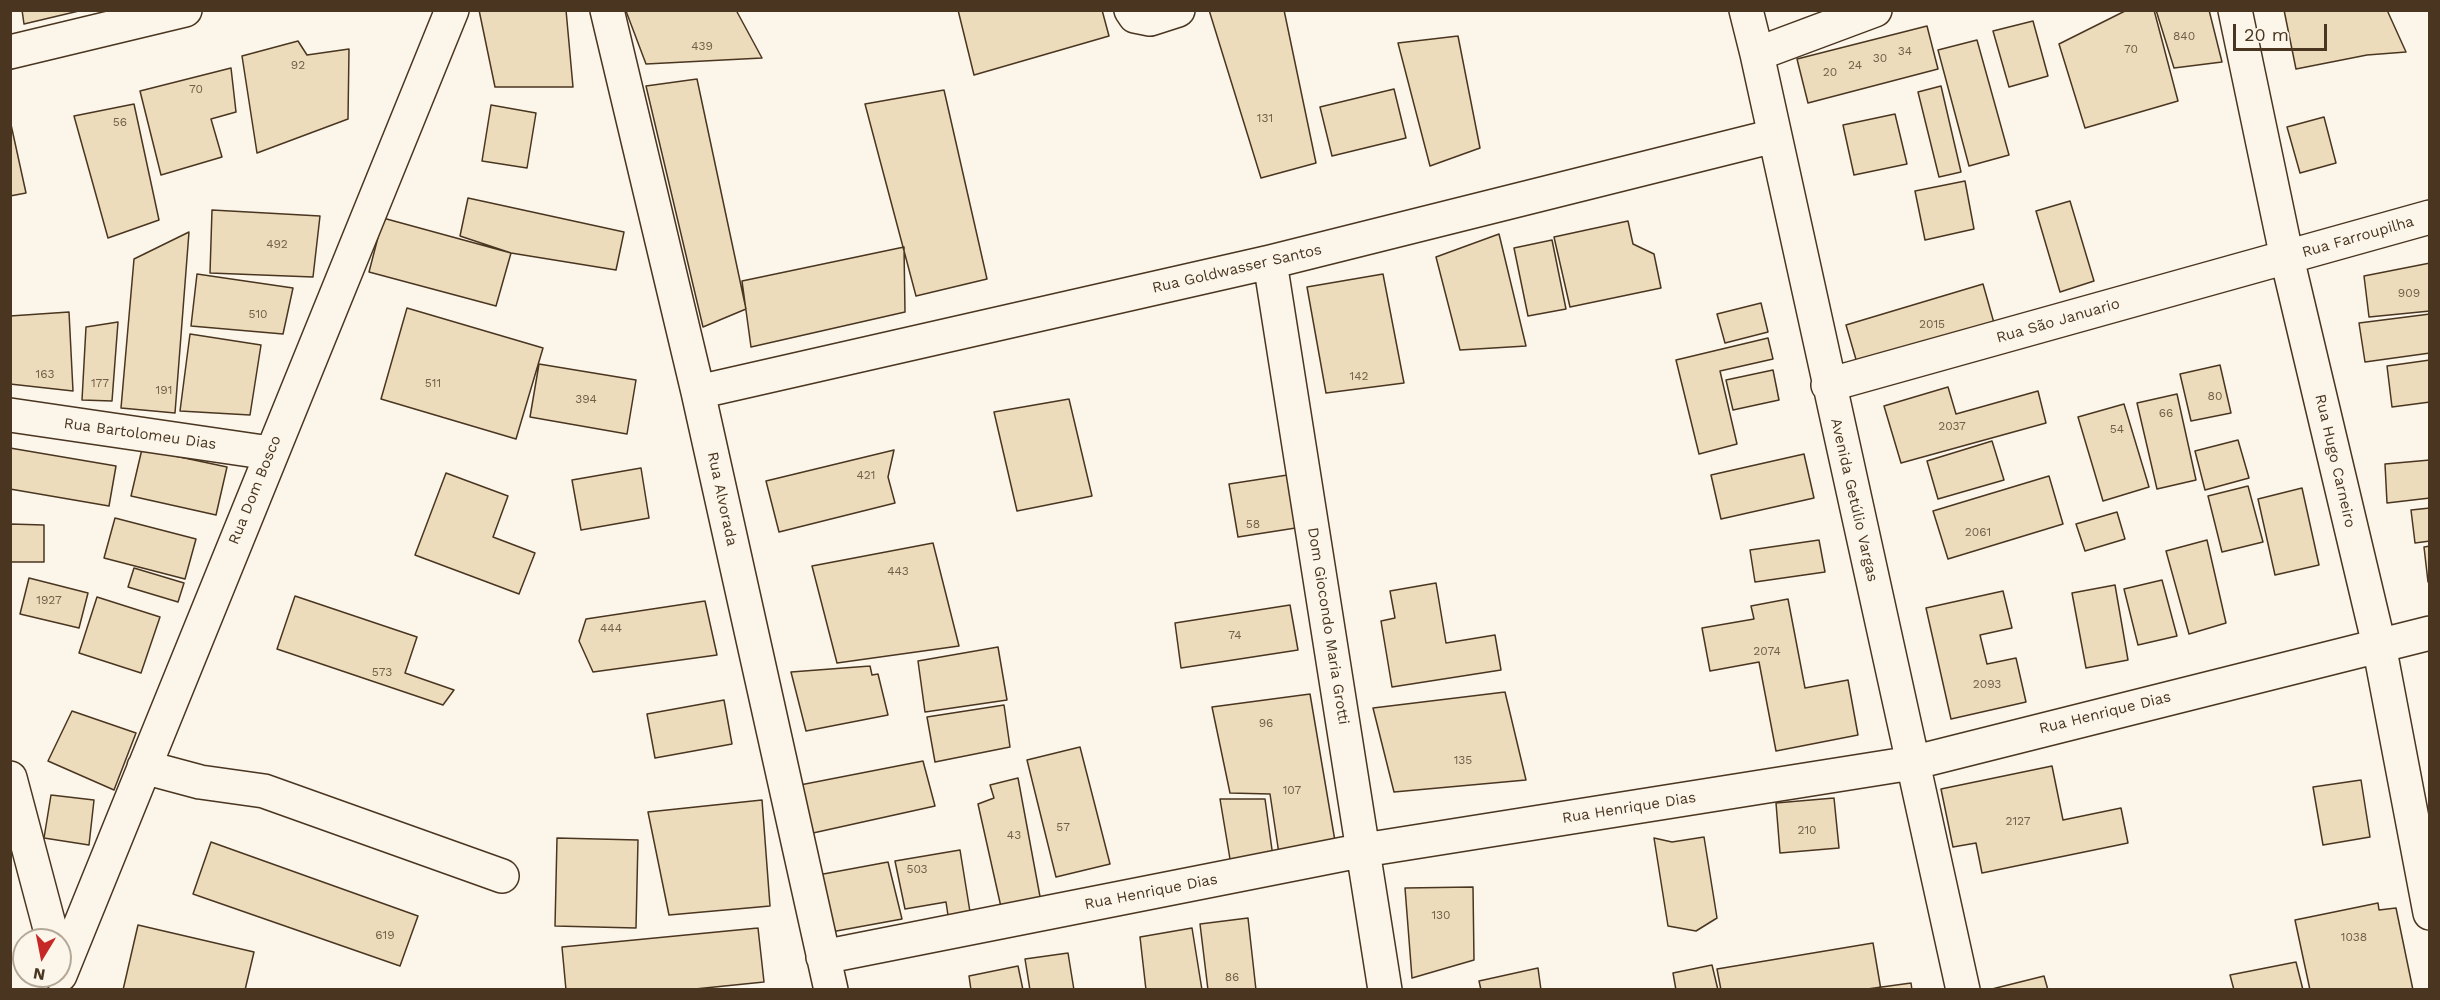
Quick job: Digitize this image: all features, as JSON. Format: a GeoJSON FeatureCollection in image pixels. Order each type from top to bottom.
{"type":"FeatureCollection","features":[{"type":"Feature","properties":{"kind":"street"},"geometry":{"type":"LineString","coordinates":[[10,52],[145,15],[185,10]]}},
{"type":"Feature","properties":{"kind":"street","name":"Rua Dom Bosco"},"geometry":{"type":"LineString","coordinates":[[72,936],[144,767],[452,10]]}},
{"type":"Feature","properties":{"kind":"street","name":"Rua Alvorada"},"geometry":{"type":"LineString","coordinates":[[607,10],[698,392],[831,990]]}},
{"type":"Feature","properties":{"kind":"street"},"geometry":{"type":"LineString","coordinates":[[1131,10],[1135,16],[1150,19],[1178,10]]}},
{"type":"Feature","properties":{"kind":"street","name":"Avenida Getúlio Vargas"},"geometry":{"type":"LineString","coordinates":[[1746,10],[1963,990]]}},
{"type":"Feature","properties":{"kind":"street"},"geometry":{"type":"LineString","coordinates":[[1757,54],[1875,10]]}},
{"type":"Feature","properties":{"kind":"street","name":"Rua Hugo Carneiro"},"geometry":{"type":"LineString","coordinates":[[2235,10],[2287,258],[2379,645],[2430,913]]}},
{"type":"Feature","properties":{"kind":"street","name":"Rua Goldwasser Santos"},"geometry":{"type":"LineString","coordinates":[[698,392],[1270,262],[1774,136]]}},
{"type":"Feature","properties":{"kind":"street","name":"Rua Farroupilha"},"geometry":{"type":"LineString","coordinates":[[2287,258],[2430,217]]}},
{"type":"Feature","properties":{"kind":"street","name":"Rua São Januario"},"geometry":{"type":"LineString","coordinates":[[1828,385],[2287,258]]}},
{"type":"Feature","properties":{"kind":"street","name":"Dom Giocondo Maria Grotti"},"geometry":{"type":"LineString","coordinates":[[1270,262],[1385,990]]}},
{"type":"Feature","properties":{"kind":"street","name":"Rua Bartolomeu Dias"},"geometry":{"type":"LineString","coordinates":[[10,416],[270,453]]}},
{"type":"Feature","properties":{"kind":"street","name":"Rua Henrique Dias"},"geometry":{"type":"LineString","coordinates":[[823,957],[1364,850],[1912,763],[2430,633]]}},
{"type":"Feature","properties":{"kind":"street"},"geometry":{"type":"LineString","coordinates":[[144,767],[200,782],[264,791],[502,876]]}},
{"type":"Feature","properties":{"kind":"street"},"geometry":{"type":"LineString","coordinates":[[10,778],[48,928]]}},
{"type":"Feature","properties":{"kind":"building"},"geometry":{"type":"Polygon","coordinates":[[[22,10],[83,10],[24,24],[22,10]]]}},
{"type":"Feature","properties":{"kind":"building"},"geometry":{"type":"Polygon","coordinates":[[[479,10],[566,10],[573,87],[495,87],[479,10]]]}},
{"type":"Feature","properties":{"kind":"building"},"geometry":{"type":"Polygon","coordinates":[[[736,10],[762,58],[646,64],[626,11],[736,10]]]}},
{"type":"Feature","properties":{"kind":"building"},"geometry":{"type":"Polygon","coordinates":[[[958,10],[1102,10],[1109,36],[974,75],[958,10]]]}},
{"type":"Feature","properties":{"kind":"building"},"geometry":{"type":"Polygon","coordinates":[[[1209,10],[1284,10],[1316,163],[1261,178],[1209,10]]]}},
{"type":"Feature","properties":{"kind":"building"},"geometry":{"type":"Polygon","coordinates":[[[2127,10],[2154,10],[2178,101],[2085,128],[2059,44],[2127,10]]]}},
{"type":"Feature","properties":{"kind":"building"},"geometry":{"type":"Polygon","coordinates":[[[2156,10],[2209,10],[2222,62],[2174,68],[2156,10]]]}},
{"type":"Feature","properties":{"kind":"building"},"geometry":{"type":"Polygon","coordinates":[[[2284,10],[2387,10],[2406,52],[2367,55],[2296,69],[2284,10]]]}},
{"type":"Feature","properties":{"kind":"building"},"geometry":{"type":"Polygon","coordinates":[[[2033,21],[2048,76],[2009,87],[1993,31],[2033,21]]]}},
{"type":"Feature","properties":{"kind":"building"},"geometry":{"type":"Polygon","coordinates":[[[1927,26],[1938,69],[1808,103],[1797,59],[1927,26]]]}},
{"type":"Feature","properties":{"kind":"building"},"geometry":{"type":"Polygon","coordinates":[[[1458,36],[1480,148],[1430,166],[1398,43],[1458,36]]]}},
{"type":"Feature","properties":{"kind":"building"},"geometry":{"type":"Polygon","coordinates":[[[1977,40],[2009,155],[1969,166],[1938,50],[1977,40]]]}},
{"type":"Feature","properties":{"kind":"building"},"geometry":{"type":"Polygon","coordinates":[[[298,41],[307,55],[349,49],[348,119],[257,153],[242,56],[298,41]]]}},
{"type":"Feature","properties":{"kind":"building"},"geometry":{"type":"Polygon","coordinates":[[[231,68],[236,112],[211,119],[222,157],[161,175],[140,91],[231,68]]]}},
{"type":"Feature","properties":{"kind":"building"},"geometry":{"type":"Polygon","coordinates":[[[697,79],[746,309],[703,327],[646,86],[697,79]]]}},
{"type":"Feature","properties":{"kind":"building"},"geometry":{"type":"Polygon","coordinates":[[[1941,86],[1961,172],[1939,177],[1918,92],[1941,86]]]}},
{"type":"Feature","properties":{"kind":"building"},"geometry":{"type":"Polygon","coordinates":[[[1394,89],[1406,138],[1332,156],[1320,107],[1394,89]]]}},
{"type":"Feature","properties":{"kind":"building"},"geometry":{"type":"Polygon","coordinates":[[[944,90],[987,279],[916,296],[865,104],[944,90]]]}},
{"type":"Feature","properties":{"kind":"building"},"geometry":{"type":"Polygon","coordinates":[[[134,104],[159,220],[108,238],[74,116],[134,104]]]}},
{"type":"Feature","properties":{"kind":"building"},"geometry":{"type":"Polygon","coordinates":[[[491,105],[536,113],[527,168],[482,161],[491,105]]]}},
{"type":"Feature","properties":{"kind":"building"},"geometry":{"type":"Polygon","coordinates":[[[1895,114],[1907,164],[1854,175],[1843,125],[1895,114]]]}},
{"type":"Feature","properties":{"kind":"building"},"geometry":{"type":"Polygon","coordinates":[[[2324,117],[2336,163],[2300,173],[2287,127],[2324,117]]]}},
{"type":"Feature","properties":{"kind":"building"},"geometry":{"type":"Polygon","coordinates":[[[10,120],[26,193],[10,196],[10,120]]]}},
{"type":"Feature","properties":{"kind":"building"},"geometry":{"type":"Polygon","coordinates":[[[1965,181],[1974,229],[1925,240],[1915,191],[1965,181]]]}},
{"type":"Feature","properties":{"kind":"building"},"geometry":{"type":"Polygon","coordinates":[[[468,198],[624,232],[616,270],[511,253],[460,236],[468,198]]]}},
{"type":"Feature","properties":{"kind":"building"},"geometry":{"type":"Polygon","coordinates":[[[2070,201],[2094,281],[2060,292],[2036,211],[2070,201]]]}},
{"type":"Feature","properties":{"kind":"building"},"geometry":{"type":"Polygon","coordinates":[[[212,210],[320,216],[313,277],[210,273],[212,210]]]}},
{"type":"Feature","properties":{"kind":"building"},"geometry":{"type":"Polygon","coordinates":[[[383,218],[511,253],[496,306],[369,272],[383,218]]]}},
{"type":"Feature","properties":{"kind":"building"},"geometry":{"type":"Polygon","coordinates":[[[1628,221],[1633,244],[1654,254],[1661,288],[1570,307],[1554,237],[1628,221]]]}},
{"type":"Feature","properties":{"kind":"building"},"geometry":{"type":"Polygon","coordinates":[[[189,232],[175,413],[121,408],[134,259],[189,232]]]}},
{"type":"Feature","properties":{"kind":"building"},"geometry":{"type":"Polygon","coordinates":[[[1499,234],[1526,346],[1460,350],[1436,257],[1499,234]]]}},
{"type":"Feature","properties":{"kind":"building"},"geometry":{"type":"Polygon","coordinates":[[[1552,240],[1566,309],[1528,316],[1514,248],[1552,240]]]}},
{"type":"Feature","properties":{"kind":"building"},"geometry":{"type":"Polygon","coordinates":[[[904,247],[905,312],[751,347],[742,281],[904,247]]]}},
{"type":"Feature","properties":{"kind":"building"},"geometry":{"type":"Polygon","coordinates":[[[2430,263],[2430,311],[2369,317],[2364,276],[2430,263]]]}},
{"type":"Feature","properties":{"kind":"building"},"geometry":{"type":"Polygon","coordinates":[[[197,274],[293,288],[283,334],[191,326],[197,274]]]}},
{"type":"Feature","properties":{"kind":"building"},"geometry":{"type":"Polygon","coordinates":[[[1383,274],[1404,383],[1326,393],[1307,287],[1383,274]]]}},
{"type":"Feature","properties":{"kind":"building"},"geometry":{"type":"Polygon","coordinates":[[[1983,284],[1994,323],[1857,363],[1846,325],[1983,284]]]}},
{"type":"Feature","properties":{"kind":"building"},"geometry":{"type":"Polygon","coordinates":[[[1761,303],[1768,332],[1725,343],[1717,314],[1761,303]]]}},
{"type":"Feature","properties":{"kind":"building"},"geometry":{"type":"Polygon","coordinates":[[[407,308],[543,348],[516,439],[381,399],[407,308]]]}},
{"type":"Feature","properties":{"kind":"building"},"geometry":{"type":"Polygon","coordinates":[[[69,312],[73,391],[10,384],[10,316],[69,312]]]}},
{"type":"Feature","properties":{"kind":"building"},"geometry":{"type":"Polygon","coordinates":[[[2430,314],[2430,353],[2365,362],[2359,323],[2430,314]]]}},
{"type":"Feature","properties":{"kind":"building"},"geometry":{"type":"Polygon","coordinates":[[[118,322],[112,401],[82,400],[86,327],[118,322]]]}},
{"type":"Feature","properties":{"kind":"building"},"geometry":{"type":"Polygon","coordinates":[[[190,334],[261,345],[250,415],[180,411],[190,334]]]}},
{"type":"Feature","properties":{"kind":"building"},"geometry":{"type":"Polygon","coordinates":[[[1768,338],[1773,359],[1720,371],[1737,444],[1699,454],[1676,360],[1768,338]]]}},
{"type":"Feature","properties":{"kind":"building"},"geometry":{"type":"Polygon","coordinates":[[[2430,360],[2430,402],[2392,407],[2387,366],[2430,360]]]}},
{"type":"Feature","properties":{"kind":"building"},"geometry":{"type":"Polygon","coordinates":[[[539,364],[636,380],[627,434],[530,417],[539,364]]]}},
{"type":"Feature","properties":{"kind":"building"},"geometry":{"type":"Polygon","coordinates":[[[2220,365],[2231,413],[2191,421],[2180,374],[2220,365]]]}},
{"type":"Feature","properties":{"kind":"building"},"geometry":{"type":"Polygon","coordinates":[[[1773,370],[1779,400],[1733,410],[1726,380],[1773,370]]]}},
{"type":"Feature","properties":{"kind":"building"},"geometry":{"type":"Polygon","coordinates":[[[1948,387],[1956,414],[2038,391],[2046,423],[1901,463],[1884,406],[1948,387]]]}},
{"type":"Feature","properties":{"kind":"building"},"geometry":{"type":"Polygon","coordinates":[[[2177,394],[2196,480],[2157,489],[2137,403],[2177,394]]]}},
{"type":"Feature","properties":{"kind":"building"},"geometry":{"type":"Polygon","coordinates":[[[1069,399],[1092,496],[1017,511],[994,412],[1069,399]]]}},
{"type":"Feature","properties":{"kind":"building"},"geometry":{"type":"Polygon","coordinates":[[[2124,404],[2149,487],[2103,501],[2078,417],[2124,404]]]}},
{"type":"Feature","properties":{"kind":"building"},"geometry":{"type":"Polygon","coordinates":[[[2238,440],[2249,478],[2205,490],[2195,451],[2238,440]]]}},
{"type":"Feature","properties":{"kind":"building"},"geometry":{"type":"Polygon","coordinates":[[[1992,441],[2004,480],[1938,499],[1927,461],[1992,441]]]}},
{"type":"Feature","properties":{"kind":"building"},"geometry":{"type":"Polygon","coordinates":[[[10,448],[116,466],[109,506],[10,489],[10,448]]]}},
{"type":"Feature","properties":{"kind":"building"},"geometry":{"type":"Polygon","coordinates":[[[142,449],[227,467],[216,515],[131,496],[142,449]]]}},
{"type":"Feature","properties":{"kind":"building"},"geometry":{"type":"Polygon","coordinates":[[[894,450],[888,477],[895,503],[779,532],[766,481],[894,450]]]}},
{"type":"Feature","properties":{"kind":"building"},"geometry":{"type":"Polygon","coordinates":[[[1804,454],[1814,498],[1721,519],[1711,475],[1804,454]]]}},
{"type":"Feature","properties":{"kind":"building"},"geometry":{"type":"Polygon","coordinates":[[[2430,460],[2430,498],[2387,503],[2385,464],[2430,460]]]}},
{"type":"Feature","properties":{"kind":"building"},"geometry":{"type":"Polygon","coordinates":[[[641,468],[649,518],[581,530],[572,480],[641,468]]]}},
{"type":"Feature","properties":{"kind":"building"},"geometry":{"type":"Polygon","coordinates":[[[446,473],[508,496],[493,537],[535,553],[519,594],[415,555],[446,473]]]}},
{"type":"Feature","properties":{"kind":"building"},"geometry":{"type":"Polygon","coordinates":[[[1294,474],[1302,527],[1238,537],[1229,484],[1294,474]]]}},
{"type":"Feature","properties":{"kind":"building"},"geometry":{"type":"Polygon","coordinates":[[[2049,476],[2063,524],[1948,559],[1933,511],[2049,476]]]}},
{"type":"Feature","properties":{"kind":"building"},"geometry":{"type":"Polygon","coordinates":[[[2248,486],[2263,542],[2222,552],[2208,496],[2248,486]]]}},
{"type":"Feature","properties":{"kind":"building"},"geometry":{"type":"Polygon","coordinates":[[[2302,488],[2319,565],[2275,575],[2258,499],[2302,488]]]}},
{"type":"Feature","properties":{"kind":"building"},"geometry":{"type":"Polygon","coordinates":[[[2430,508],[2430,541],[2415,543],[2411,510],[2430,508]]]}},
{"type":"Feature","properties":{"kind":"building"},"geometry":{"type":"Polygon","coordinates":[[[2117,512],[2125,539],[2085,551],[2076,524],[2117,512]]]}},
{"type":"Feature","properties":{"kind":"building"},"geometry":{"type":"Polygon","coordinates":[[[115,518],[196,539],[185,579],[104,558],[115,518]]]}},
{"type":"Feature","properties":{"kind":"building"},"geometry":{"type":"Polygon","coordinates":[[[10,524],[44,525],[44,562],[10,562],[10,524]]]}},
{"type":"Feature","properties":{"kind":"building"},"geometry":{"type":"Polygon","coordinates":[[[1819,540],[1825,572],[1755,582],[1750,550],[1819,540]]]}},
{"type":"Feature","properties":{"kind":"building"},"geometry":{"type":"Polygon","coordinates":[[[2207,540],[2226,623],[2189,634],[2166,551],[2207,540]]]}},
{"type":"Feature","properties":{"kind":"building"},"geometry":{"type":"Polygon","coordinates":[[[933,543],[959,646],[837,663],[812,566],[933,543]]]}},
{"type":"Feature","properties":{"kind":"building"},"geometry":{"type":"Polygon","coordinates":[[[2430,546],[2430,582],[2428,582],[2424,547],[2430,546]]]}},
{"type":"Feature","properties":{"kind":"building"},"geometry":{"type":"Polygon","coordinates":[[[134,568],[184,583],[178,602],[128,587],[134,568]]]}},
{"type":"Feature","properties":{"kind":"building"},"geometry":{"type":"Polygon","coordinates":[[[29,578],[88,593],[79,628],[20,614],[29,578]]]}},
{"type":"Feature","properties":{"kind":"building"},"geometry":{"type":"Polygon","coordinates":[[[2162,580],[2177,636],[2138,645],[2124,589],[2162,580]]]}},
{"type":"Feature","properties":{"kind":"building"},"geometry":{"type":"Polygon","coordinates":[[[1436,583],[1446,643],[1495,635],[1501,670],[1392,687],[1381,621],[1395,618],[1390,591],[1436,583]]]}},
{"type":"Feature","properties":{"kind":"building"},"geometry":{"type":"Polygon","coordinates":[[[2115,585],[2128,660],[2086,668],[2072,593],[2115,585]]]}},
{"type":"Feature","properties":{"kind":"building"},"geometry":{"type":"Polygon","coordinates":[[[2003,591],[2012,628],[1980,635],[1987,664],[2016,658],[2026,702],[1951,719],[1926,608],[2003,591]]]}},
{"type":"Feature","properties":{"kind":"building"},"geometry":{"type":"Polygon","coordinates":[[[295,596],[417,637],[405,673],[454,690],[443,705],[277,649],[295,596]]]}},
{"type":"Feature","properties":{"kind":"building"},"geometry":{"type":"Polygon","coordinates":[[[97,597],[160,617],[141,673],[79,653],[97,597]]]}},
{"type":"Feature","properties":{"kind":"building"},"geometry":{"type":"Polygon","coordinates":[[[1788,599],[1805,688],[1848,680],[1858,735],[1776,751],[1759,662],[1710,671],[1702,628],[1754,619],[1751,606],[1788,599]]]}},
{"type":"Feature","properties":{"kind":"building"},"geometry":{"type":"Polygon","coordinates":[[[705,601],[717,655],[593,672],[579,641],[586,619],[705,601]]]}},
{"type":"Feature","properties":{"kind":"building"},"geometry":{"type":"Polygon","coordinates":[[[1290,605],[1298,650],[1181,668],[1175,623],[1290,605]]]}},
{"type":"Feature","properties":{"kind":"building"},"geometry":{"type":"Polygon","coordinates":[[[998,647],[1007,700],[925,712],[918,661],[998,647]]]}},
{"type":"Feature","properties":{"kind":"building"},"geometry":{"type":"Polygon","coordinates":[[[870,666],[872,675],[878,674],[888,715],[806,731],[791,672],[870,666]]]}},
{"type":"Feature","properties":{"kind":"building"},"geometry":{"type":"Polygon","coordinates":[[[1505,692],[1526,780],[1394,792],[1373,708],[1505,692]]]}},
{"type":"Feature","properties":{"kind":"building"},"geometry":{"type":"Polygon","coordinates":[[[1310,694],[1335,841],[1279,854],[1270,794],[1230,793],[1212,707],[1310,694]]]}},
{"type":"Feature","properties":{"kind":"building"},"geometry":{"type":"Polygon","coordinates":[[[724,700],[732,744],[655,758],[647,714],[724,700]]]}},
{"type":"Feature","properties":{"kind":"building"},"geometry":{"type":"Polygon","coordinates":[[[1004,705],[1010,747],[935,762],[927,717],[1004,705]]]}},
{"type":"Feature","properties":{"kind":"building"},"geometry":{"type":"Polygon","coordinates":[[[72,711],[136,733],[114,790],[48,761],[72,711]]]}},
{"type":"Feature","properties":{"kind":"building"},"geometry":{"type":"Polygon","coordinates":[[[1080,747],[1110,864],[1056,877],[1027,760],[1080,747]]]}},
{"type":"Feature","properties":{"kind":"building"},"geometry":{"type":"Polygon","coordinates":[[[923,761],[935,806],[813,833],[800,785],[923,761]]]}},
{"type":"Feature","properties":{"kind":"building"},"geometry":{"type":"Polygon","coordinates":[[[2052,766],[2063,820],[2121,808],[2128,843],[1982,873],[1976,843],[1953,847],[1941,789],[2052,766]]]}},
{"type":"Feature","properties":{"kind":"building"},"geometry":{"type":"Polygon","coordinates":[[[1018,778],[1041,902],[1001,907],[978,804],[994,798],[990,785],[1018,778]]]}},
{"type":"Feature","properties":{"kind":"building"},"geometry":{"type":"Polygon","coordinates":[[[2361,780],[2370,837],[2323,845],[2313,787],[2361,780]]]}},
{"type":"Feature","properties":{"kind":"building"},"geometry":{"type":"Polygon","coordinates":[[[51,795],[94,800],[89,845],[44,838],[51,795]]]}},
{"type":"Feature","properties":{"kind":"building"},"geometry":{"type":"Polygon","coordinates":[[[1834,798],[1839,848],[1780,853],[1776,803],[1834,798]]]}},
{"type":"Feature","properties":{"kind":"building"},"geometry":{"type":"Polygon","coordinates":[[[1220,799],[1265,799],[1273,857],[1231,865],[1220,799]]]}},
{"type":"Feature","properties":{"kind":"building"},"geometry":{"type":"Polygon","coordinates":[[[762,800],[770,906],[669,915],[648,812],[762,800]]]}},
{"type":"Feature","properties":{"kind":"building"},"geometry":{"type":"Polygon","coordinates":[[[1704,837],[1717,918],[1696,931],[1668,926],[1654,838],[1672,842],[1704,837]]]}},
{"type":"Feature","properties":{"kind":"building"},"geometry":{"type":"Polygon","coordinates":[[[557,838],[638,840],[636,928],[555,926],[557,838]]]}},
{"type":"Feature","properties":{"kind":"building"},"geometry":{"type":"Polygon","coordinates":[[[211,842],[418,916],[400,966],[193,894],[211,842]]]}},
{"type":"Feature","properties":{"kind":"building"},"geometry":{"type":"Polygon","coordinates":[[[960,850],[971,918],[949,922],[946,902],[905,909],[895,861],[960,850]]]}},
{"type":"Feature","properties":{"kind":"building"},"geometry":{"type":"Polygon","coordinates":[[[888,862],[902,919],[831,932],[818,875],[888,862]]]}},
{"type":"Feature","properties":{"kind":"building"},"geometry":{"type":"Polygon","coordinates":[[[1473,887],[1474,960],[1412,978],[1405,888],[1473,887]]]}},
{"type":"Feature","properties":{"kind":"building"},"geometry":{"type":"Polygon","coordinates":[[[2378,903],[2379,910],[2396,908],[2413,990],[2310,990],[2295,920],[2378,903]]]}},
{"type":"Feature","properties":{"kind":"building"},"geometry":{"type":"Polygon","coordinates":[[[1248,918],[1256,990],[1208,990],[1200,924],[1248,918]]]}},
{"type":"Feature","properties":{"kind":"building"},"geometry":{"type":"Polygon","coordinates":[[[138,925],[254,952],[245,990],[123,990],[138,925]]]}},
{"type":"Feature","properties":{"kind":"building"},"geometry":{"type":"Polygon","coordinates":[[[758,928],[764,982],[685,990],[566,990],[562,947],[758,928]]]}},
{"type":"Feature","properties":{"kind":"building"},"geometry":{"type":"Polygon","coordinates":[[[1192,928],[1202,990],[1146,990],[1140,937],[1192,928]]]}},
{"type":"Feature","properties":{"kind":"building"},"geometry":{"type":"Polygon","coordinates":[[[1873,943],[1881,990],[1721,990],[1717,969],[1873,943]]]}},
{"type":"Feature","properties":{"kind":"building"},"geometry":{"type":"Polygon","coordinates":[[[1068,953],[1074,990],[1030,990],[1025,959],[1068,953]]]}},
{"type":"Feature","properties":{"kind":"building"},"geometry":{"type":"Polygon","coordinates":[[[2296,962],[2303,990],[2234,990],[2230,975],[2296,962]]]}},
{"type":"Feature","properties":{"kind":"building"},"geometry":{"type":"Polygon","coordinates":[[[1712,965],[1718,990],[1676,990],[1673,973],[1712,965]]]}},
{"type":"Feature","properties":{"kind":"building"},"geometry":{"type":"Polygon","coordinates":[[[1018,966],[1023,990],[971,990],[969,976],[1018,966]]]}},
{"type":"Feature","properties":{"kind":"building"},"geometry":{"type":"Polygon","coordinates":[[[1538,968],[1541,990],[1481,990],[1479,981],[1538,968]]]}},
{"type":"Feature","properties":{"kind":"building"},"geometry":{"type":"Polygon","coordinates":[[[2044,976],[2048,990],[1992,989],[2044,976]]]}},
{"type":"Feature","properties":{"kind":"building"},"geometry":{"type":"Polygon","coordinates":[[[1911,983],[1912,990],[1860,990],[1911,983]]]}}]}
